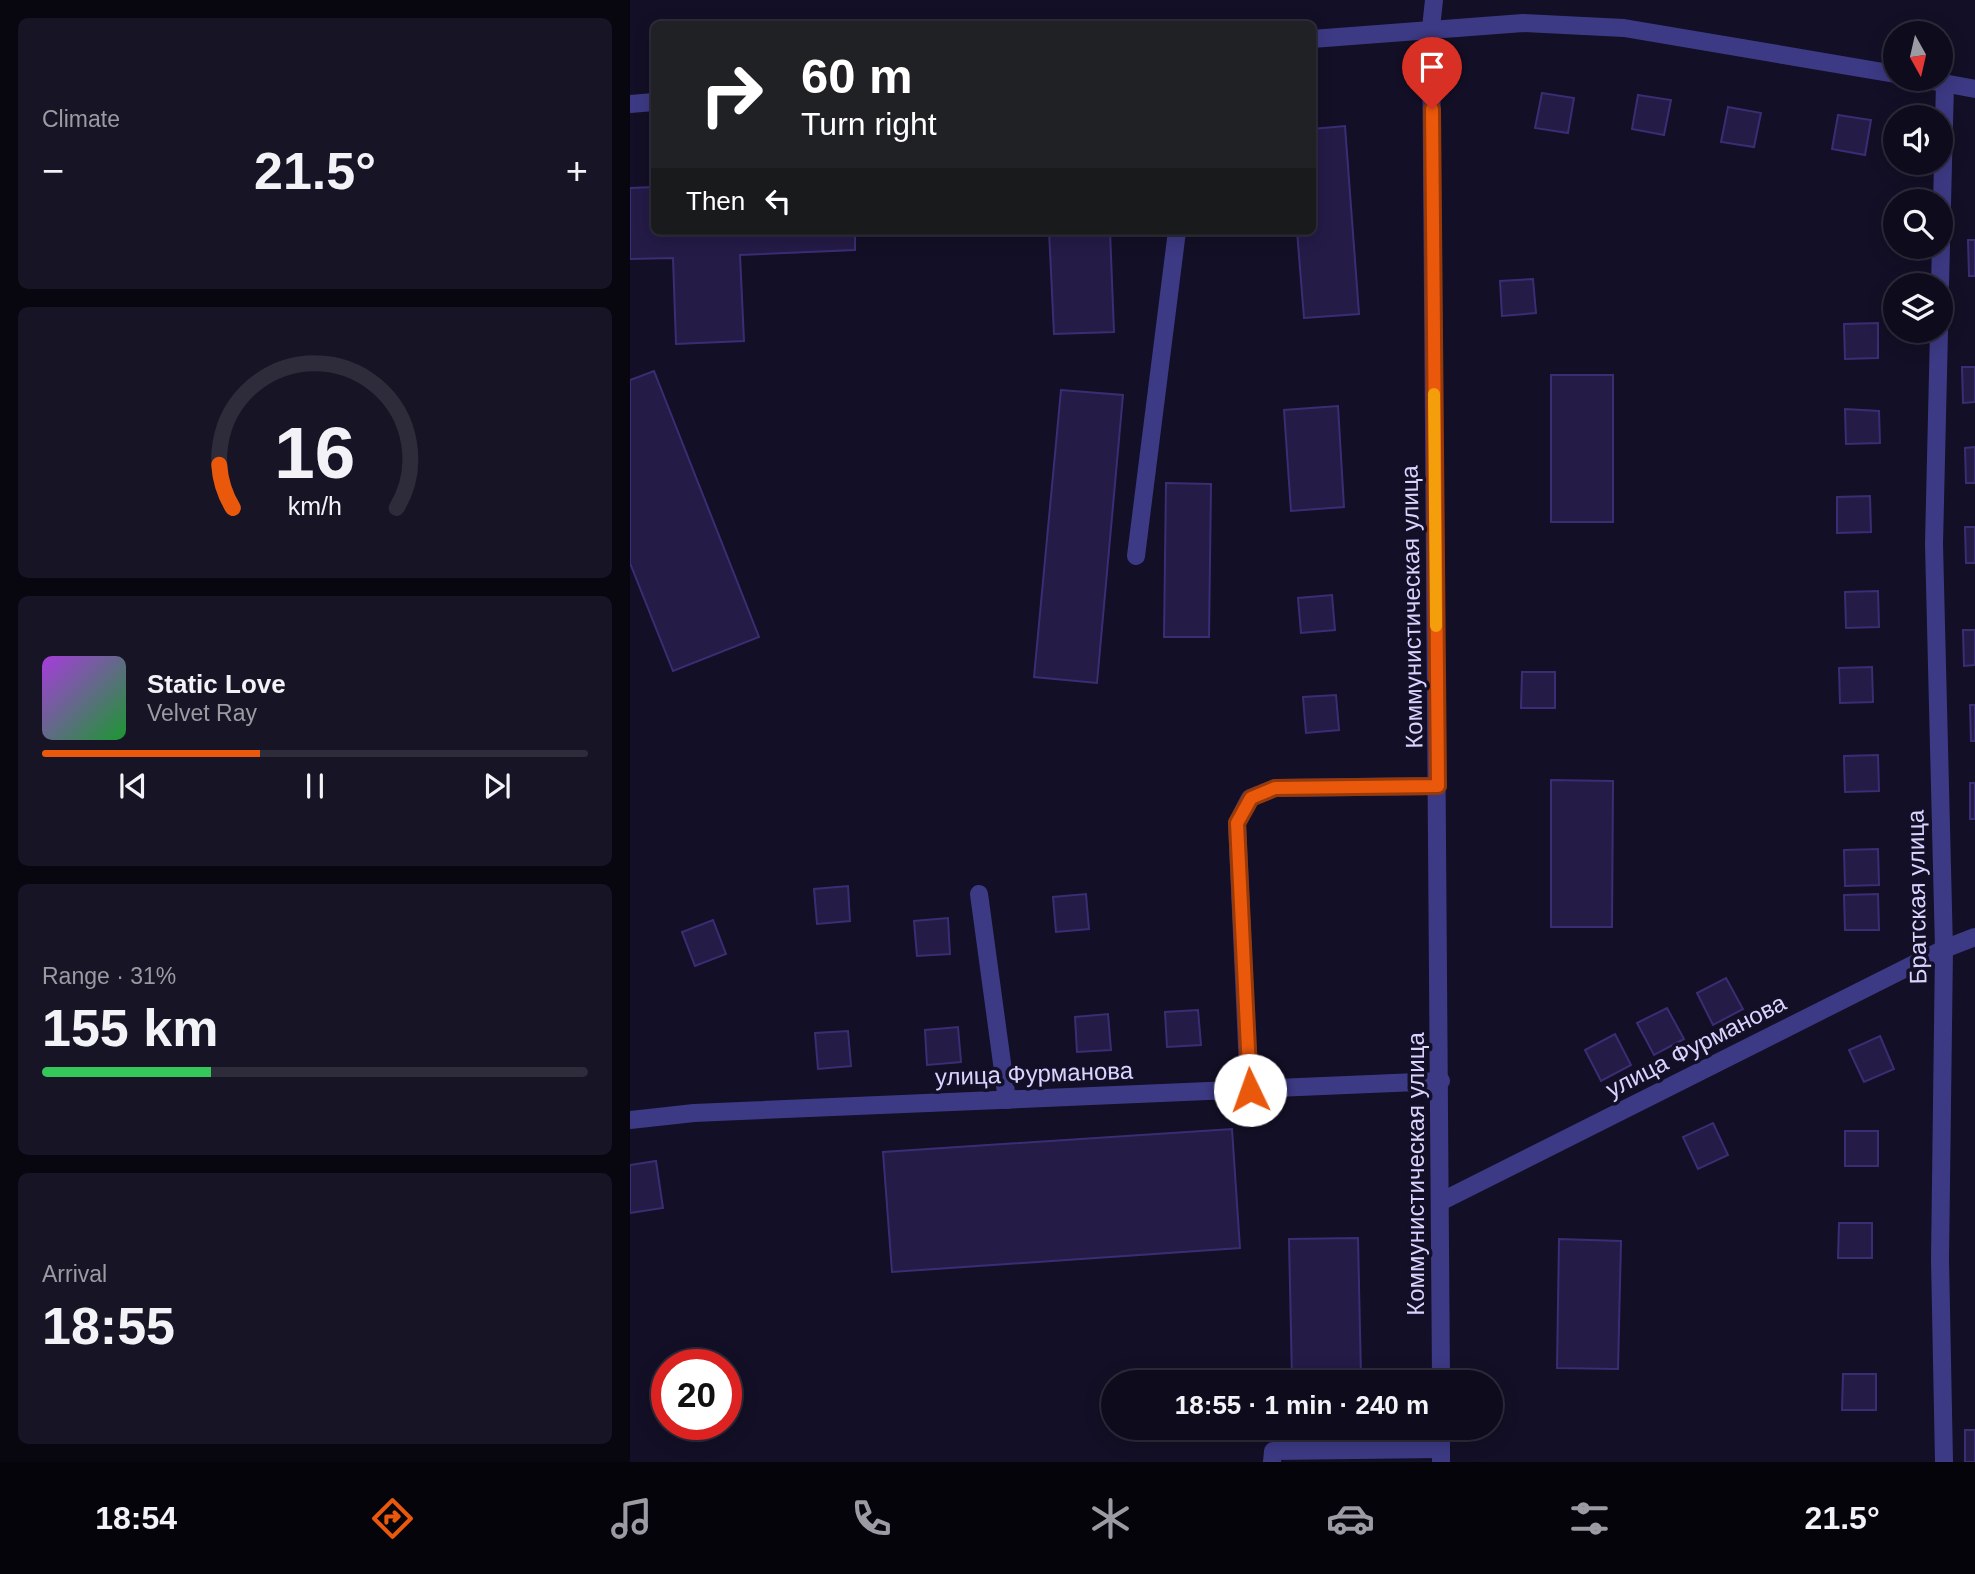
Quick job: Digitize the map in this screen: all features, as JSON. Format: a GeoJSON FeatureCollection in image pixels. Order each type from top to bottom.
{"type":"FeatureCollection","features":[{"type":"Feature","properties":{"kind":"street","name":"Коммунистическая улица"},"geometry":{"type":"LineString","coordinates":[[1434,0],[1431,28],[1441,1081],[1441,1370]]}},
{"type":"Feature","properties":{"kind":"street"},"geometry":{"type":"LineString","coordinates":[[1316,39],[1523,23],[1624,28],[1883,72]]}},
{"type":"Feature","properties":{"kind":"street"},"geometry":{"type":"LineString","coordinates":[[1953,85],[1975,89]]}},
{"type":"Feature","properties":{"kind":"street"},"geometry":{"type":"LineString","coordinates":[[1940,273],[1945,91]]}},
{"type":"Feature","properties":{"kind":"street"},"geometry":{"type":"LineString","coordinates":[[630,104],[651,102]]}},
{"type":"Feature","properties":{"kind":"street"},"geometry":{"type":"LineString","coordinates":[[1136,556],[1176,235]]}},
{"type":"Feature","properties":{"kind":"street","name":"Братская улица"},"geometry":{"type":"LineString","coordinates":[[1939,343],[1934,544],[1944,949],[1940,1259],[1944,1462]]}},
{"type":"Feature","properties":{"kind":"street"},"geometry":{"type":"LineString","coordinates":[[1250,1090],[1237,823],[1251,798],[1275,788],[1438,786]]}},
{"type":"Feature","properties":{"kind":"street"},"geometry":{"type":"LineString","coordinates":[[979,894],[1007,1100]]}},
{"type":"Feature","properties":{"kind":"street","name":"улица Фурманова"},"geometry":{"type":"LineString","coordinates":[[1440,1202],[1944,949],[1975,937]]}},
{"type":"Feature","properties":{"kind":"street","name":"улица Фурманова"},"geometry":{"type":"LineString","coordinates":[[630,1120],[694,1114],[1441,1081]]}},
{"type":"Feature","properties":{"kind":"street"},"geometry":{"type":"LineString","coordinates":[[1272,1462],[1273,1451],[1441,1455]]}},
{"type":"Feature","properties":{"kind":"building"},"geometry":{"type":"Polygon","coordinates":[[[1542,93],[1574,98],[1568,133],[1535,128],[1542,93]]]}},
{"type":"Feature","properties":{"kind":"building"},"geometry":{"type":"Polygon","coordinates":[[[1638,95],[1671,100],[1664,135],[1632,129],[1638,95]]]}},
{"type":"Feature","properties":{"kind":"building"},"geometry":{"type":"Polygon","coordinates":[[[1728,107],[1761,113],[1754,147],[1721,142],[1728,107]]]}},
{"type":"Feature","properties":{"kind":"building"},"geometry":{"type":"Polygon","coordinates":[[[1838,115],[1871,120],[1865,155],[1832,149],[1838,115]]]}},
{"type":"Feature","properties":{"kind":"building"},"geometry":{"type":"Polygon","coordinates":[[[1345,126],[1359,314],[1304,318],[1297,235],[1316,235],[1316,129],[1345,126]]]}},
{"type":"Feature","properties":{"kind":"building"},"geometry":{"type":"Polygon","coordinates":[[[651,187],[651,235],[855,235],[855,250],[740,255],[744,341],[676,344],[673,258],[630,259],[630,188],[651,187]]]}},
{"type":"Feature","properties":{"kind":"building"},"geometry":{"type":"Polygon","coordinates":[[[1049,235],[1110,235],[1114,332],[1054,334],[1049,235]]]}},
{"type":"Feature","properties":{"kind":"building"},"geometry":{"type":"Polygon","coordinates":[[[1968,240],[1975,240],[1975,276],[1969,276],[1968,240]]]}},
{"type":"Feature","properties":{"kind":"building"},"geometry":{"type":"Polygon","coordinates":[[[1533,279],[1536,313],[1502,316],[1500,281],[1533,279]]]}},
{"type":"Feature","properties":{"kind":"building"},"geometry":{"type":"Polygon","coordinates":[[[1878,323],[1878,358],[1845,359],[1844,324],[1878,323]]]}},
{"type":"Feature","properties":{"kind":"building"},"geometry":{"type":"Polygon","coordinates":[[[1962,367],[1975,367],[1975,402],[1963,403],[1962,367]]]}},
{"type":"Feature","properties":{"kind":"building"},"geometry":{"type":"Polygon","coordinates":[[[654,371],[759,637],[673,671],[630,563],[630,380],[654,371]]]}},
{"type":"Feature","properties":{"kind":"building"},"geometry":{"type":"Polygon","coordinates":[[[1551,375],[1613,375],[1613,522],[1551,522],[1551,375]]]}},
{"type":"Feature","properties":{"kind":"building"},"geometry":{"type":"Polygon","coordinates":[[[1061,390],[1123,395],[1097,683],[1034,677],[1061,390]]]}},
{"type":"Feature","properties":{"kind":"building"},"geometry":{"type":"Polygon","coordinates":[[[1338,406],[1344,507],[1291,511],[1284,410],[1338,406]]]}},
{"type":"Feature","properties":{"kind":"building"},"geometry":{"type":"Polygon","coordinates":[[[1845,409],[1879,411],[1880,443],[1846,444],[1845,409]]]}},
{"type":"Feature","properties":{"kind":"building"},"geometry":{"type":"Polygon","coordinates":[[[1975,447],[1975,483],[1966,483],[1965,448],[1975,447]]]}},
{"type":"Feature","properties":{"kind":"building"},"geometry":{"type":"Polygon","coordinates":[[[1166,483],[1211,484],[1209,637],[1164,637],[1166,483]]]}},
{"type":"Feature","properties":{"kind":"building"},"geometry":{"type":"Polygon","coordinates":[[[1870,496],[1871,532],[1837,533],[1837,497],[1870,496]]]}},
{"type":"Feature","properties":{"kind":"building"},"geometry":{"type":"Polygon","coordinates":[[[1965,527],[1975,527],[1975,563],[1966,563],[1965,527]]]}},
{"type":"Feature","properties":{"kind":"building"},"geometry":{"type":"Polygon","coordinates":[[[1878,591],[1879,627],[1846,628],[1845,592],[1878,591]]]}},
{"type":"Feature","properties":{"kind":"building"},"geometry":{"type":"Polygon","coordinates":[[[1332,595],[1335,630],[1301,633],[1298,598],[1332,595]]]}},
{"type":"Feature","properties":{"kind":"building"},"geometry":{"type":"Polygon","coordinates":[[[1963,630],[1975,630],[1975,665],[1964,666],[1963,630]]]}},
{"type":"Feature","properties":{"kind":"building"},"geometry":{"type":"Polygon","coordinates":[[[1872,667],[1873,702],[1840,703],[1839,668],[1872,667]]]}},
{"type":"Feature","properties":{"kind":"building"},"geometry":{"type":"Polygon","coordinates":[[[1522,672],[1555,672],[1555,708],[1521,708],[1522,672]]]}},
{"type":"Feature","properties":{"kind":"building"},"geometry":{"type":"Polygon","coordinates":[[[1336,695],[1339,730],[1306,733],[1303,697],[1336,695]]]}},
{"type":"Feature","properties":{"kind":"building"},"geometry":{"type":"Polygon","coordinates":[[[1970,705],[1975,705],[1975,741],[1971,741],[1970,705]]]}},
{"type":"Feature","properties":{"kind":"building"},"geometry":{"type":"Polygon","coordinates":[[[1878,755],[1879,791],[1845,792],[1844,756],[1878,755]]]}},
{"type":"Feature","properties":{"kind":"building"},"geometry":{"type":"Polygon","coordinates":[[[1551,780],[1613,781],[1612,927],[1551,927],[1551,780]]]}},
{"type":"Feature","properties":{"kind":"building"},"geometry":{"type":"Polygon","coordinates":[[[1970,783],[1975,783],[1975,819],[1970,819],[1970,783]]]}},
{"type":"Feature","properties":{"kind":"building"},"geometry":{"type":"Polygon","coordinates":[[[1878,849],[1879,885],[1845,886],[1844,850],[1878,849]]]}},
{"type":"Feature","properties":{"kind":"building"},"geometry":{"type":"Polygon","coordinates":[[[848,886],[850,921],[817,924],[814,889],[848,886]]]}},
{"type":"Feature","properties":{"kind":"building"},"geometry":{"type":"Polygon","coordinates":[[[1086,894],[1089,929],[1056,932],[1053,897],[1086,894]]]}},
{"type":"Feature","properties":{"kind":"building"},"geometry":{"type":"Polygon","coordinates":[[[1878,894],[1879,930],[1845,930],[1844,895],[1878,894]]]}},
{"type":"Feature","properties":{"kind":"building"},"geometry":{"type":"Polygon","coordinates":[[[948,918],[950,954],[917,956],[914,921],[948,918]]]}},
{"type":"Feature","properties":{"kind":"building"},"geometry":{"type":"Polygon","coordinates":[[[713,920],[726,954],[695,966],[682,932],[713,920]]]}},
{"type":"Feature","properties":{"kind":"building"},"geometry":{"type":"Polygon","coordinates":[[[1726,978],[1743,1009],[1713,1025],[1697,993],[1726,978]]]}},
{"type":"Feature","properties":{"kind":"building"},"geometry":{"type":"Polygon","coordinates":[[[1667,1008],[1684,1039],[1654,1055],[1637,1023],[1667,1008]]]}},
{"type":"Feature","properties":{"kind":"building"},"geometry":{"type":"Polygon","coordinates":[[[1198,1010],[1201,1045],[1167,1047],[1165,1012],[1198,1010]]]}},
{"type":"Feature","properties":{"kind":"building"},"geometry":{"type":"Polygon","coordinates":[[[1108,1014],[1111,1050],[1077,1052],[1075,1017],[1108,1014]]]}},
{"type":"Feature","properties":{"kind":"building"},"geometry":{"type":"Polygon","coordinates":[[[958,1027],[961,1062],[927,1065],[925,1030],[958,1027]]]}},
{"type":"Feature","properties":{"kind":"building"},"geometry":{"type":"Polygon","coordinates":[[[848,1031],[851,1066],[818,1069],[815,1033],[848,1031]]]}},
{"type":"Feature","properties":{"kind":"building"},"geometry":{"type":"Polygon","coordinates":[[[1615,1034],[1631,1065],[1601,1081],[1585,1050],[1615,1034]]]}},
{"type":"Feature","properties":{"kind":"building"},"geometry":{"type":"Polygon","coordinates":[[[1880,1036],[1894,1069],[1864,1082],[1849,1050],[1880,1036]]]}},
{"type":"Feature","properties":{"kind":"building"},"geometry":{"type":"Polygon","coordinates":[[[1713,1123],[1728,1155],[1698,1169],[1683,1137],[1713,1123]]]}},
{"type":"Feature","properties":{"kind":"building"},"geometry":{"type":"Polygon","coordinates":[[[1232,1129],[1240,1248],[892,1272],[883,1152],[1232,1129]]]}},
{"type":"Feature","properties":{"kind":"building"},"geometry":{"type":"Polygon","coordinates":[[[1845,1131],[1878,1131],[1878,1166],[1845,1166],[1845,1131]]]}},
{"type":"Feature","properties":{"kind":"building"},"geometry":{"type":"Polygon","coordinates":[[[656,1161],[663,1208],[630,1213],[630,1165],[656,1161]]]}},
{"type":"Feature","properties":{"kind":"building"},"geometry":{"type":"Polygon","coordinates":[[[1839,1223],[1872,1223],[1872,1258],[1838,1258],[1839,1223]]]}},
{"type":"Feature","properties":{"kind":"building"},"geometry":{"type":"Polygon","coordinates":[[[1358,1238],[1361,1370],[1292,1370],[1289,1239],[1358,1238]]]}},
{"type":"Feature","properties":{"kind":"building"},"geometry":{"type":"Polygon","coordinates":[[[1559,1239],[1621,1241],[1618,1369],[1557,1368],[1559,1239]]]}},
{"type":"Feature","properties":{"kind":"building"},"geometry":{"type":"Polygon","coordinates":[[[1843,1374],[1876,1374],[1876,1410],[1842,1410],[1843,1374]]]}},
{"type":"Feature","properties":{"kind":"building"},"geometry":{"type":"Polygon","coordinates":[[[1965,1430],[1975,1430],[1975,1462],[1965,1462],[1965,1430]]]}},
{"type":"Feature","properties":{"kind":"slow traffic"},"geometry":{"type":"LineString","coordinates":[[1434,394],[1436,626]]}},
{"type":"Feature","properties":{"kind":"route"},"geometry":{"type":"LineString","coordinates":[[1250,1090],[1237,823],[1251,798],[1275,788],[1438,786],[1432,109]]}}]}
